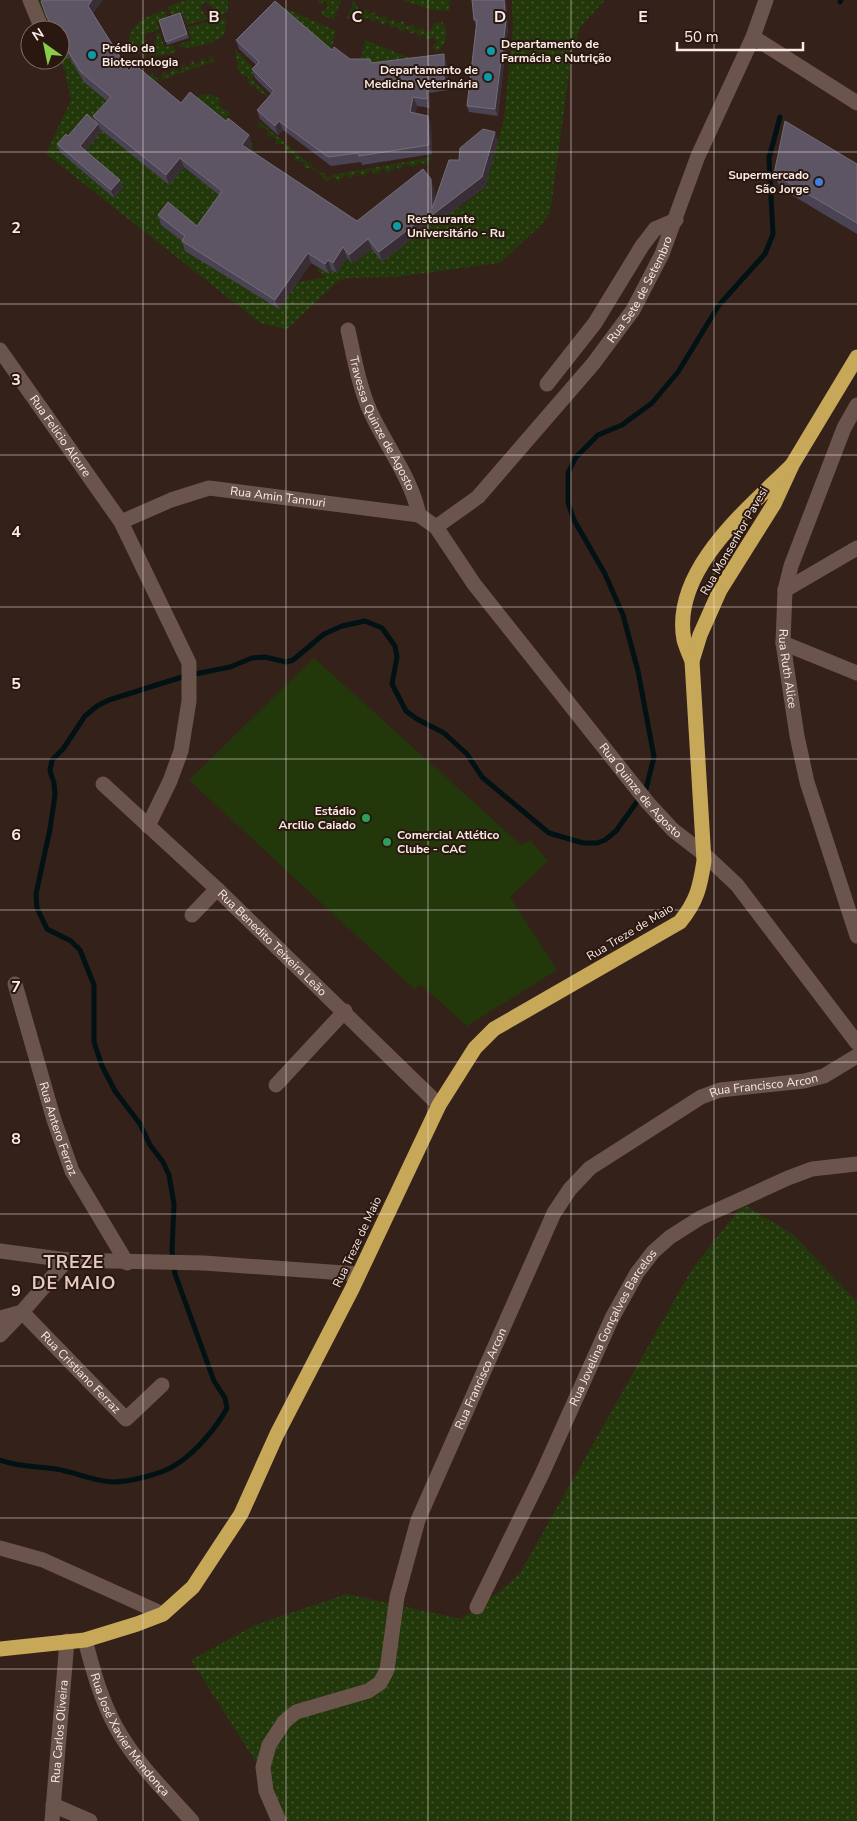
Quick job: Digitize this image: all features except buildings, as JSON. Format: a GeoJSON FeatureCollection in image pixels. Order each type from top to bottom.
{"type":"FeatureCollection","features":[{"type":"Feature","properties":{"kind":"highway","name":"Rua Monsenhor Pavesi"},"geometry":{"type":"LineString","coordinates":[[692,661],[700,634],[732,569],[774,504],[792,465],[857,357]]}},
{"type":"Feature","properties":{"kind":"highway","name":"Rua Monsenhor Pavesi"},"geometry":{"type":"LineString","coordinates":[[704,854],[692,661],[684,641],[683,627],[687,596],[698,569],[710,552],[742,515],[792,465]]}},
{"type":"Feature","properties":{"kind":"highway"},"geometry":{"type":"LineString","coordinates":[[710,552],[732,569]]}},
{"type":"Feature","properties":{"kind":"highway","name":"Rua Treze de Maio"},"geometry":{"type":"LineString","coordinates":[[0,1649],[85,1640],[163,1614],[194,1587],[241,1514],[277,1434],[358,1274],[439,1106],[475,1048],[494,1029],[680,922],[690,909],[700,890],[704,854]]}},
{"type":"Feature","properties":{"kind":"street"},"geometry":{"type":"LineString","coordinates":[[30,0],[38,20]]}},
{"type":"Feature","properties":{"kind":"street","name":"Rua Sete de Setembro"},"geometry":{"type":"LineString","coordinates":[[436,527],[478,497],[593,364],[633,310],[662,254],[698,156],[754,37],[766,0]]}},
{"type":"Feature","properties":{"kind":"street"},"geometry":{"type":"LineString","coordinates":[[754,37],[857,103]]}},
{"type":"Feature","properties":{"kind":"street"},"geometry":{"type":"LineString","coordinates":[[547,384],[595,323],[642,246],[655,229],[676,220]]}},
{"type":"Feature","properties":{"kind":"street","name":"Travessa Quinze de Agosto"},"geometry":{"type":"LineString","coordinates":[[348,330],[357,372],[370,410],[406,479],[416,501],[419,515]]}},
{"type":"Feature","properties":{"kind":"street","name":"Rua Felicio Alcure"},"geometry":{"type":"LineString","coordinates":[[0,350],[121,522],[189,663],[189,700],[181,751],[170,781],[148,826]]}},
{"type":"Feature","properties":{"kind":"street","name":"Rua Ruth Alice"},"geometry":{"type":"LineString","coordinates":[[857,405],[844,428],[791,566],[785,590],[783,643],[797,736],[807,782],[857,936]]}},
{"type":"Feature","properties":{"kind":"street","name":"Rua Amin Tannuri"},"geometry":{"type":"LineString","coordinates":[[121,522],[171,500],[209,488],[419,515],[436,527]]}},
{"type":"Feature","properties":{"kind":"street","name":"Rua Quinze de Agosto"},"geometry":{"type":"LineString","coordinates":[[436,527],[474,584],[637,790],[673,830],[704,854],[737,885],[857,1043]]}},
{"type":"Feature","properties":{"kind":"street"},"geometry":{"type":"LineString","coordinates":[[785,590],[857,548]]}},
{"type":"Feature","properties":{"kind":"street"},"geometry":{"type":"LineString","coordinates":[[783,643],[857,673]]}},
{"type":"Feature","properties":{"kind":"street","name":"Rua Benedito Teixeira Leão"},"geometry":{"type":"LineString","coordinates":[[103,784],[218,889],[345,1011],[439,1106]]}},
{"type":"Feature","properties":{"kind":"street"},"geometry":{"type":"LineString","coordinates":[[192,915],[218,889]]}},
{"type":"Feature","properties":{"kind":"street","name":"Rua Antero Ferraz"},"geometry":{"type":"LineString","coordinates":[[15,984],[54,1120],[72,1171],[128,1263]]}},
{"type":"Feature","properties":{"kind":"street"},"geometry":{"type":"LineString","coordinates":[[276,1085],[345,1011]]}},
{"type":"Feature","properties":{"kind":"street","name":"Rua Francisco Arcon"},"geometry":{"type":"LineString","coordinates":[[279,1821],[266,1791],[263,1767],[270,1745],[284,1722],[296,1712],[368,1691],[380,1683],[387,1670],[397,1597],[418,1520],[554,1213],[570,1189],[590,1168],[700,1097],[720,1090],[804,1081],[824,1076],[857,1056]]}},
{"type":"Feature","properties":{"kind":"street","name":"Rua Jovelina Gonçalves Barcelos"},"geometry":{"type":"LineString","coordinates":[[477,1607],[542,1474],[612,1318],[637,1273],[653,1252],[670,1237],[700,1218],[788,1178],[812,1169],[857,1164]]}},
{"type":"Feature","properties":{"kind":"street"},"geometry":{"type":"LineString","coordinates":[[0,1250],[67,1260],[186,1263],[358,1274]]}},
{"type":"Feature","properties":{"kind":"street"},"geometry":{"type":"LineString","coordinates":[[0,1335],[67,1260]]}},
{"type":"Feature","properties":{"kind":"street"},"geometry":{"type":"LineString","coordinates":[[0,1318],[22,1312]]}},
{"type":"Feature","properties":{"kind":"street","name":"Rua Cristiano Ferraz"},"geometry":{"type":"LineString","coordinates":[[22,1312],[126,1419],[162,1385]]}},
{"type":"Feature","properties":{"kind":"street"},"geometry":{"type":"LineString","coordinates":[[0,1548],[43,1560],[163,1614]]}},
{"type":"Feature","properties":{"kind":"street","name":"Rua José Xavier Mendonça"},"geometry":{"type":"LineString","coordinates":[[85,1640],[96,1682],[117,1728],[140,1763],[192,1821]]}},
{"type":"Feature","properties":{"kind":"street","name":"Rua Carlos Oliveira"},"geometry":{"type":"LineString","coordinates":[[52,1821],[67,1641]]}},
{"type":"Feature","properties":{"kind":"street"},"geometry":{"type":"LineString","coordinates":[[53,1805],[90,1821]]}},
{"type":"Feature","properties":{"kind":"green space"},"geometry":{"type":"Polygon","coordinates":[[[31,0],[43,0],[82,28],[70,41],[70,20],[48,20],[44,12],[37,16],[31,0]]]}},
{"type":"Feature","properties":{"kind":"green space"},"geometry":{"type":"Polygon","coordinates":[[[188,0],[228,0],[228,12],[213,18],[211,15],[213,7],[206,2],[202,4],[201,9],[208,19],[186,25],[182,14],[172,16],[168,8],[170,5],[188,0]]]}},
{"type":"Feature","properties":{"kind":"green space"},"geometry":{"type":"Polygon","coordinates":[[[317,0],[341,0],[334,19],[322,16],[322,10],[328,7],[325,1],[320,4],[317,0]]]}},
{"type":"Feature","properties":{"kind":"green space"},"geometry":{"type":"Polygon","coordinates":[[[354,0],[360,12],[366,9],[369,14],[375,12],[379,18],[385,15],[388,21],[394,19],[397,23],[403,21],[406,27],[413,24],[416,30],[423,27],[425,33],[431,30],[434,23],[442,22],[447,34],[445,42],[436,52],[432,47],[437,42],[434,37],[428,40],[424,34],[419,37],[415,32],[410,34],[407,29],[400,31],[397,26],[391,28],[388,22],[382,25],[378,19],[372,22],[369,17],[363,20],[359,13],[347,19],[354,0]]]}},
{"type":"Feature","properties":{"kind":"green space"},"geometry":{"type":"Polygon","coordinates":[[[402,0],[450,0],[449,11],[433,10],[402,0]]]}},
{"type":"Feature","properties":{"kind":"green space"},"geometry":{"type":"Polygon","coordinates":[[[512,0],[605,0],[581,26],[572,52],[550,213],[542,224],[500,263],[395,277],[347,278],[338,281],[287,329],[260,323],[46,154],[71,100],[65,71],[70,70],[70,58],[85,82],[113,66],[118,110],[155,148],[143,163],[169,185],[220,123],[193,174],[215,192],[252,145],[253,150],[259,156],[340,209],[293,287],[298,282],[326,277],[317,271],[331,249],[353,243],[353,264],[372,249],[459,208],[485,187],[504,119],[513,29],[512,0]]]}},
{"type":"Feature","properties":{"kind":"green space"},"geometry":{"type":"Polygon","coordinates":[[[278,5],[336,31],[331,50],[278,5]]]}},
{"type":"Feature","properties":{"kind":"green space"},"geometry":{"type":"Polygon","coordinates":[[[166,11],[167,18],[157,22],[159,30],[145,34],[144,39],[147,44],[152,45],[156,42],[157,34],[160,33],[164,46],[173,46],[177,52],[156,55],[141,54],[132,48],[129,41],[131,32],[139,23],[150,15],[166,11]]]}},
{"type":"Feature","properties":{"kind":"green space"},"geometry":{"type":"Polygon","coordinates":[[[226,18],[225,32],[216,40],[201,46],[187,48],[177,45],[191,40],[188,27],[226,18]]]}},
{"type":"Feature","properties":{"kind":"green space"},"geometry":{"type":"Polygon","coordinates":[[[365,40],[420,62],[385,67],[355,63],[362,55],[365,40]]]}},
{"type":"Feature","properties":{"kind":"green space"},"geometry":{"type":"Polygon","coordinates":[[[235,49],[257,72],[252,79],[271,98],[258,91],[257,87],[249,84],[248,77],[239,73],[235,49]]]}},
{"type":"Feature","properties":{"kind":"green space"},"geometry":{"type":"Polygon","coordinates":[[[211,55],[215,61],[160,80],[164,71],[169,75],[173,68],[180,72],[182,65],[189,68],[192,61],[198,65],[201,58],[208,62],[211,55]]]}},
{"type":"Feature","properties":{"kind":"green space"},"geometry":{"type":"Polygon","coordinates":[[[152,73],[159,80],[153,79],[145,80],[152,73]]]}},
{"type":"Feature","properties":{"kind":"green space"},"geometry":{"type":"Polygon","coordinates":[[[211,94],[220,99],[219,105],[230,113],[225,119],[197,99],[200,95],[211,94]]]}},
{"type":"Feature","properties":{"kind":"green space"},"geometry":{"type":"Polygon","coordinates":[[[259,121],[319,172],[325,174],[327,179],[332,175],[433,157],[425,165],[420,162],[414,167],[404,164],[400,171],[396,166],[389,173],[383,168],[376,175],[370,170],[363,177],[358,172],[351,179],[346,174],[339,181],[333,177],[326,182],[317,171],[311,168],[304,168],[304,162],[294,161],[295,154],[285,152],[285,144],[275,144],[276,138],[267,136],[267,129],[258,127],[259,121]]]}},
{"type":"Feature","properties":{"kind":"green space","name":"Estádio Arcilio Caiado"},"geometry":{"type":"Polygon","coordinates":[[[314,658],[521,845],[530,840],[548,861],[510,897],[557,970],[467,1026],[421,985],[414,989],[189,780],[314,658]]]}},
{"type":"Feature","properties":{"kind":"green space"},"geometry":{"type":"Polygon","coordinates":[[[743,1204],[794,1235],[855,1300],[857,1299],[857,1821],[283,1821],[259,1767],[191,1660],[255,1625],[347,1594],[461,1619],[497,1594],[520,1573],[692,1269],[743,1204]]]}},
{"type":"Feature","properties":{"kind":"waterway"},"geometry":{"type":"LineString","coordinates":[[0,1460],[21,1465],[63,1470],[112,1482],[136,1479],[171,1468],[184,1459],[205,1439],[227,1408],[225,1398],[214,1381],[175,1274],[172,1250],[174,1204],[169,1175],[163,1162],[150,1145],[140,1124],[115,1091],[102,1066],[94,1042],[94,985],[80,950],[71,941],[47,929],[37,908],[36,894],[55,795],[50,771],[52,760],[63,749],[85,716],[97,706],[109,700],[185,676],[230,667],[252,658],[265,657],[286,662],[293,660],[324,634],[342,626],[365,621],[382,628],[395,646],[397,657],[392,684],[406,711],[444,733],[467,754],[482,777],[549,833],[583,843],[597,843],[605,840],[616,831],[646,789],[654,757],[638,671],[623,615],[605,574],[574,520],[568,503],[568,473],[576,457],[598,435],[622,425],[652,403],[678,372],[719,305],[765,254],[773,234],[769,158],[780,117]]}},
{"type":"Feature","properties":{"kind":"place","name":"Departamento de Farmácia e Nutrição"},"geometry":{"type":"Point","coordinates":[491,51]}},
{"type":"Feature","properties":{"kind":"place","name":"Prédio da Biotecnologia"},"geometry":{"type":"Point","coordinates":[92,55]}},
{"type":"Feature","properties":{"kind":"place","name":"Departamento de Medicina Veterinária"},"geometry":{"type":"Point","coordinates":[488,77]}},
{"type":"Feature","properties":{"kind":"place","name":"Supermercado São Jorge"},"geometry":{"type":"Point","coordinates":[819,182]}},
{"type":"Feature","properties":{"kind":"place","name":"Restaurante Universitário - Ru"},"geometry":{"type":"Point","coordinates":[397,226]}},
{"type":"Feature","properties":{"kind":"place","name":"Estádio Arcilio Caiado"},"geometry":{"type":"Point","coordinates":[366,818]}},
{"type":"Feature","properties":{"kind":"place","name":"Comercial Atlético Clube - CAC"},"geometry":{"type":"Point","coordinates":[387,842]}},
{"type":"Feature","properties":{"kind":"district","name":"TREZE DE MAIO"},"geometry":{"type":"Point","coordinates":[74,1272]}}]}
